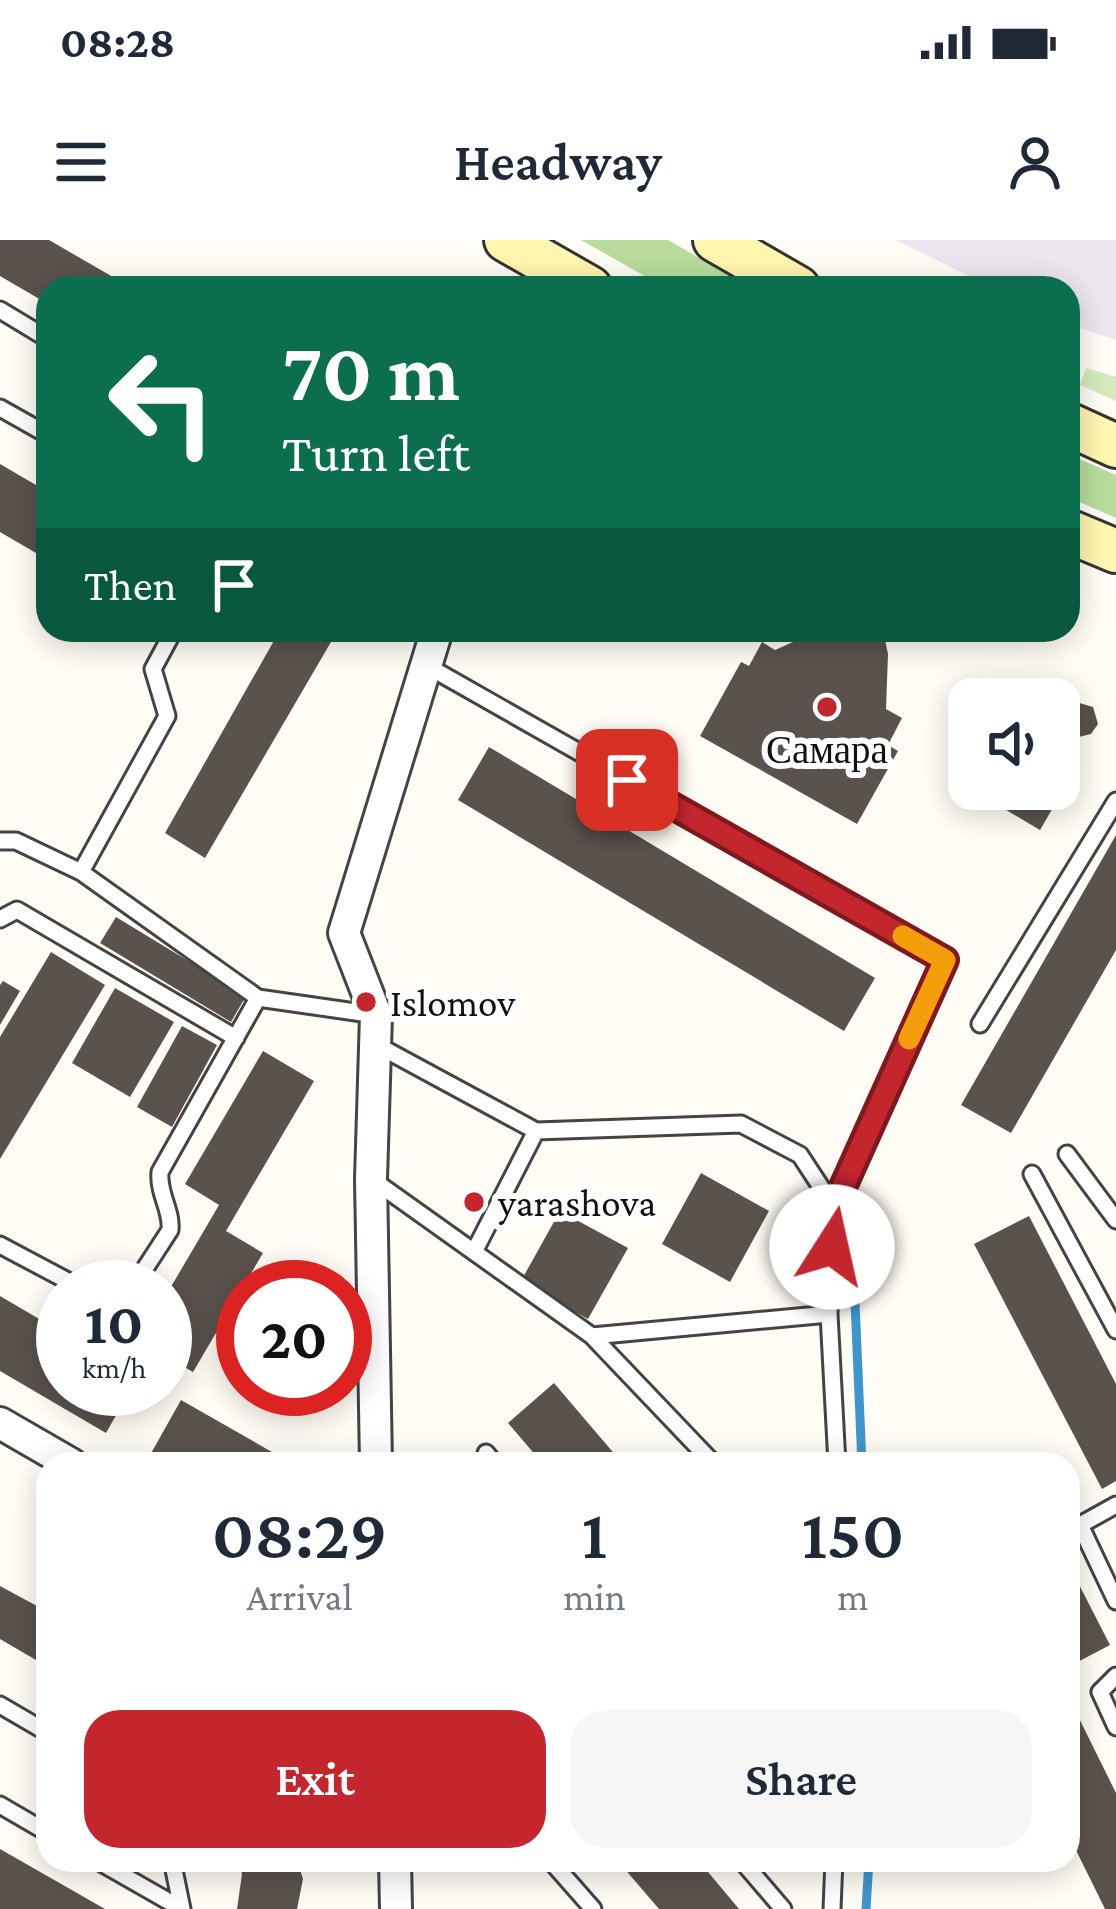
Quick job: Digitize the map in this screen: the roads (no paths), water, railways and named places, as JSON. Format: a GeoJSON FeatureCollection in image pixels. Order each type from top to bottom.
{"type":"FeatureCollection","features":[{"type":"Feature","properties":{"kind":"main road"},"geometry":{"type":"LineString","coordinates":[[506,240],[562,276]]}},
{"type":"Feature","properties":{"kind":"main road"},"geometry":{"type":"LineString","coordinates":[[715,240],[777,276]]}},
{"type":"Feature","properties":{"kind":"main road"},"geometry":{"type":"LineString","coordinates":[[1080,430],[1116,446]]}},
{"type":"Feature","properties":{"kind":"main road"},"geometry":{"type":"LineString","coordinates":[[1080,536],[1116,551]]}},
{"type":"Feature","properties":{"kind":"street"},"geometry":{"type":"LineString","coordinates":[[376,1452],[371,1179],[376,1030],[344,933],[434,642]]}},
{"type":"Feature","properties":{"kind":"street"},"geometry":{"type":"LineString","coordinates":[[0,1423],[50,1452]]}},
{"type":"Feature","properties":{"kind":"street"},"geometry":{"type":"LineString","coordinates":[[395,1872],[396,1909]]}},
{"type":"Feature","properties":{"kind":"lane"},"geometry":{"type":"LineString","coordinates":[[0,310],[36,332]]}},
{"type":"Feature","properties":{"kind":"lane"},"geometry":{"type":"LineString","coordinates":[[0,408],[36,428]]}},
{"type":"Feature","properties":{"kind":"lane"},"geometry":{"type":"LineString","coordinates":[[81,872],[167,716],[153,669],[168,642]]}},
{"type":"Feature","properties":{"kind":"lane"},"geometry":{"type":"LineString","coordinates":[[429,667],[945,960],[834,1207],[829,1314],[836,1452]]}},
{"type":"Feature","properties":{"kind":"lane"},"geometry":{"type":"LineString","coordinates":[[980,1024],[1116,801]]}},
{"type":"Feature","properties":{"kind":"lane"},"geometry":{"type":"LineString","coordinates":[[0,841],[16,842],[81,872],[258,998],[376,1030],[536,1131],[741,1124],[800,1155],[834,1207]]}},
{"type":"Feature","properties":{"kind":"lane"},"geometry":{"type":"LineString","coordinates":[[0,919],[16,910],[236,1038]]}},
{"type":"Feature","properties":{"kind":"lane"},"geometry":{"type":"LineString","coordinates":[[151,1260],[170,1230],[158,1190],[160,1172],[258,998]]}},
{"type":"Feature","properties":{"kind":"lane"},"geometry":{"type":"LineString","coordinates":[[474,1252],[536,1131]]}},
{"type":"Feature","properties":{"kind":"lane"},"geometry":{"type":"LineString","coordinates":[[1067,1154],[1116,1220]]}},
{"type":"Feature","properties":{"kind":"lane"},"geometry":{"type":"LineString","coordinates":[[1033,1174],[1116,1330]]}},
{"type":"Feature","properties":{"kind":"lane"},"geometry":{"type":"LineString","coordinates":[[371,1179],[592,1336],[703,1452]]}},
{"type":"Feature","properties":{"kind":"lane"},"geometry":{"type":"LineString","coordinates":[[0,1245],[36,1264]]}},
{"type":"Feature","properties":{"kind":"lane"},"geometry":{"type":"LineString","coordinates":[[592,1336],[829,1314]]}},
{"type":"Feature","properties":{"kind":"lane"},"geometry":{"type":"LineString","coordinates":[[1116,1505],[1080,1525],[1116,1601]]}},
{"type":"Feature","properties":{"kind":"lane"},"geometry":{"type":"LineString","coordinates":[[1116,1676],[1100,1692],[1116,1727]]}},
{"type":"Feature","properties":{"kind":"lane"},"geometry":{"type":"LineString","coordinates":[[0,1705],[36,1726]]}},
{"type":"Feature","properties":{"kind":"lane"},"geometry":{"type":"LineString","coordinates":[[0,1805],[36,1826]]}},
{"type":"Feature","properties":{"kind":"lane"},"geometry":{"type":"LineString","coordinates":[[117,1872],[182,1909]]}},
{"type":"Feature","properties":{"kind":"lane"},"geometry":{"type":"LineString","coordinates":[[174,1872],[182,1909]]}},
{"type":"Feature","properties":{"kind":"lane"},"geometry":{"type":"LineString","coordinates":[[561,1872],[593,1909]]}},
{"type":"Feature","properties":{"kind":"lane"},"geometry":{"type":"LineString","coordinates":[[751,1872],[783,1909]]}},
{"type":"Feature","properties":{"kind":"lane"},"geometry":{"type":"LineString","coordinates":[[832,1909],[833,1872]]}},
{"type":"Feature","properties":{"kind":"waterway"},"geometry":{"type":"LineString","coordinates":[[852,1233],[861,1452]]}},
{"type":"Feature","properties":{"kind":"waterway"},"geometry":{"type":"LineString","coordinates":[[866,1909],[868,1872]]}},
{"type":"Feature","properties":{"kind":"place","name":"Самара"},"geometry":{"type":"Point","coordinates":[827,707]}},
{"type":"Feature","properties":{"kind":"place","name":"Islomov"},"geometry":{"type":"Point","coordinates":[366,1002]}},
{"type":"Feature","properties":{"kind":"place","name":"yarashova"},"geometry":{"type":"Point","coordinates":[474,1202]}}]}
